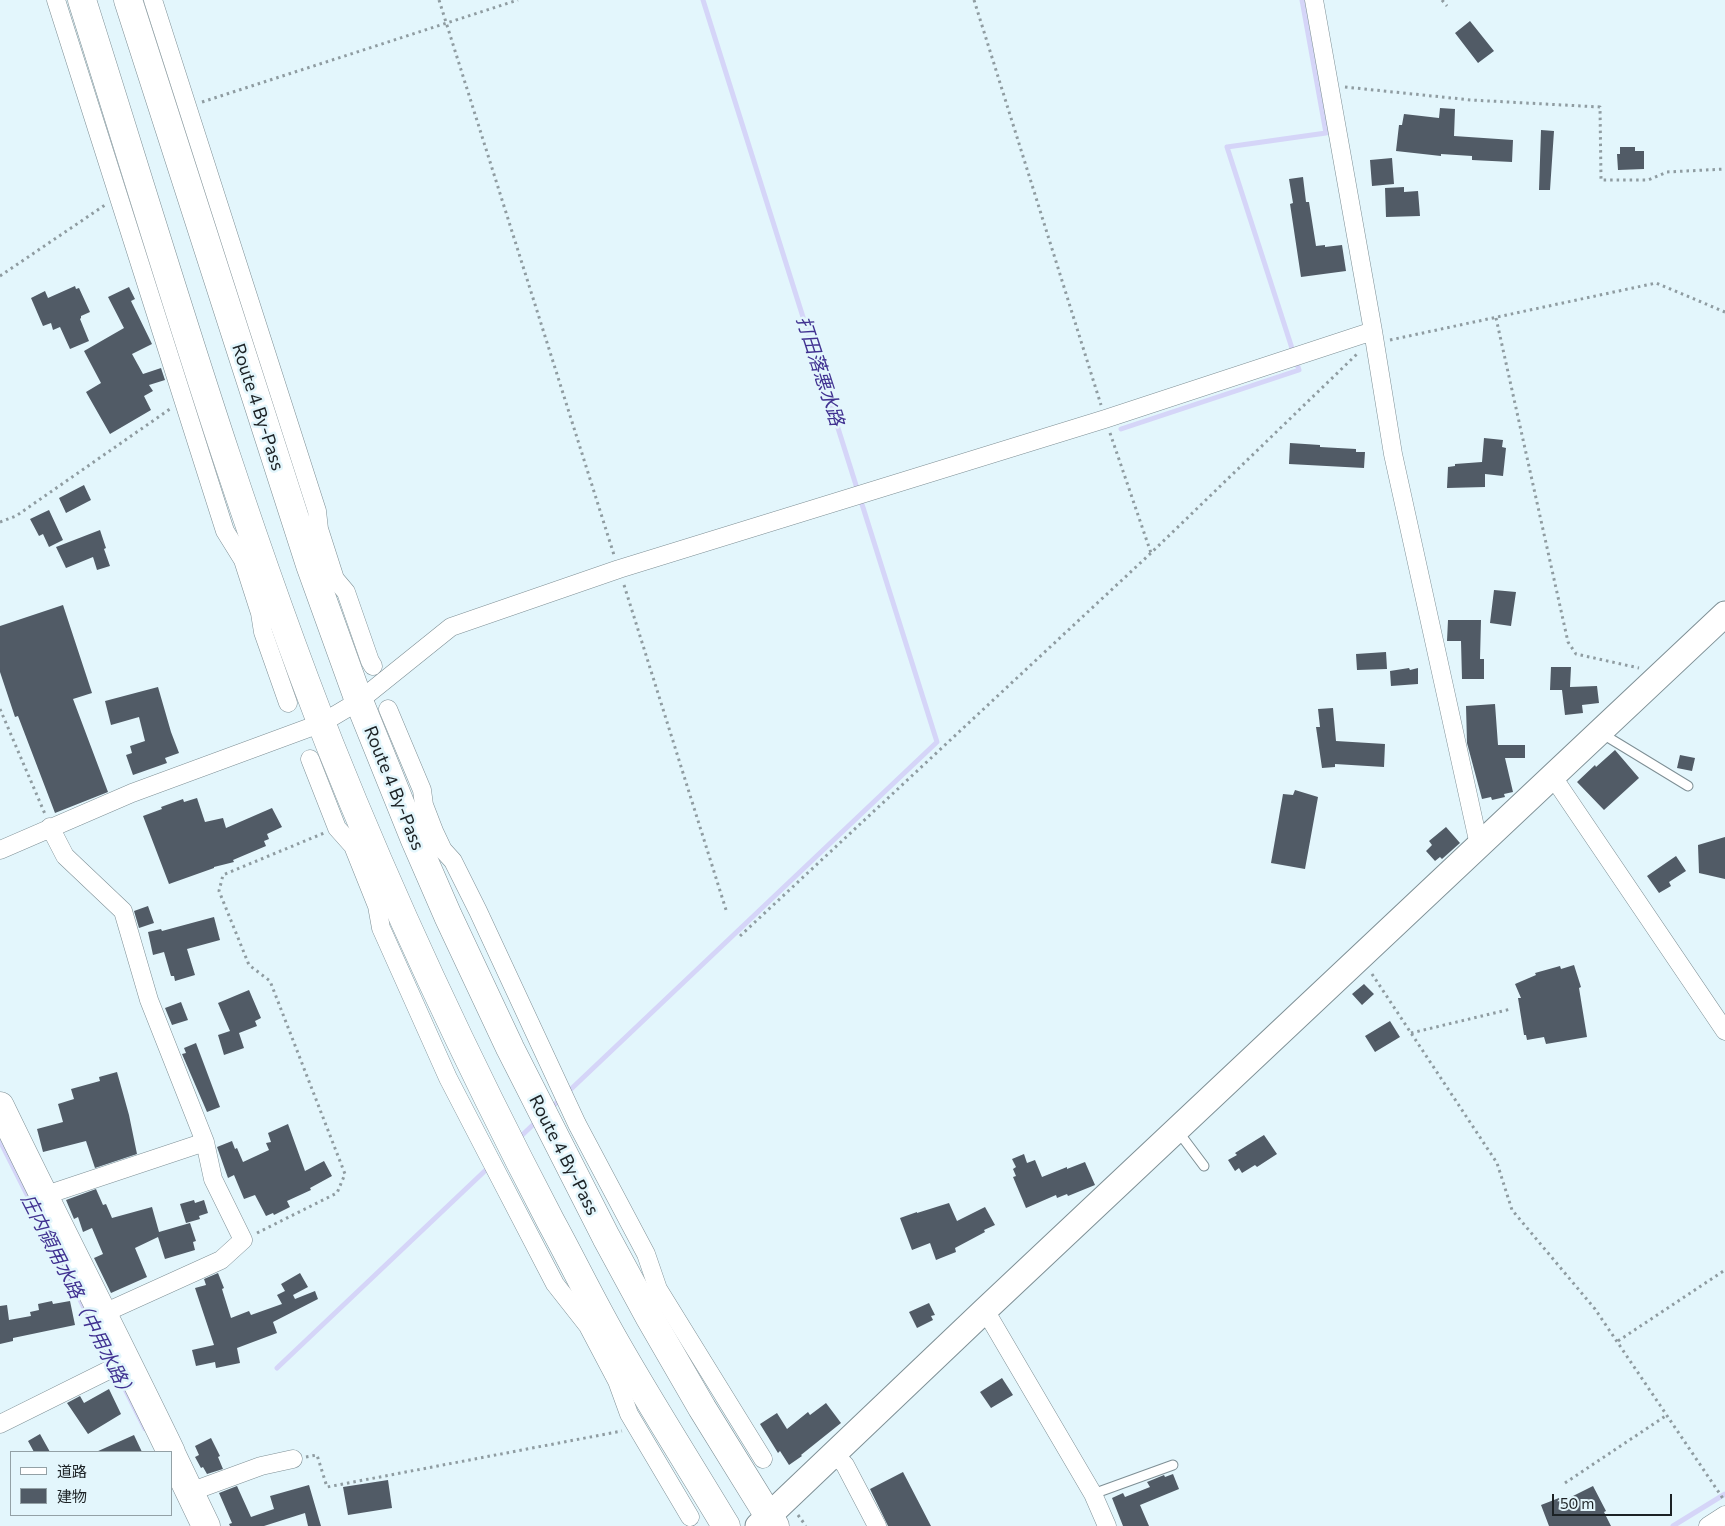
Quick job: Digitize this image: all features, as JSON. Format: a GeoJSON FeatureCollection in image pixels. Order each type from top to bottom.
{"type":"FeatureCollection","features":[{"type":"Feature","properties":{"kind":"main road"},"geometry":{"type":"LineString","coordinates":[[82,0],[218,429],[261,584],[322,723],[372,869],[457,1034],[609,1349],[726,1526]]}},
{"type":"Feature","properties":{"kind":"main road","name":"Route 4 By-Pass"},"geometry":{"type":"LineString","coordinates":[[128,0],[319,562],[359,701],[425,836],[448,916],[510,1048],[660,1313],[702,1408],[774,1519]]}},
{"type":"Feature","properties":{"kind":"main road"},"geometry":{"type":"LineString","coordinates":[[0,1106],[43,1196],[104,1313],[170,1451]]}},
{"type":"Feature","properties":{"kind":"main road"},"geometry":{"type":"LineString","coordinates":[[172,1455],[206,1526]]}},
{"type":"Feature","properties":{"kind":"street"},"geometry":{"type":"LineString","coordinates":[[56,0],[225,530],[243,560],[261,584],[260,613],[263,632],[288,703]]}},
{"type":"Feature","properties":{"kind":"street"},"geometry":{"type":"LineString","coordinates":[[153,0],[317,511],[319,562],[346,592],[373,666]]}},
{"type":"Feature","properties":{"kind":"street"},"geometry":{"type":"LineString","coordinates":[[1314,0],[1393,454],[1479,845]]}},
{"type":"Feature","properties":{"kind":"street"},"geometry":{"type":"LineString","coordinates":[[0,850],[132,793],[322,723],[359,701],[451,627],[619,569],[1374,337]]}},
{"type":"Feature","properties":{"kind":"street"},"geometry":{"type":"LineString","coordinates":[[774,1519],[834,1454],[985,1310],[1725,614]]}},
{"type":"Feature","properties":{"kind":"street"},"geometry":{"type":"LineString","coordinates":[[388,709],[422,790],[425,836]]}},
{"type":"Feature","properties":{"kind":"street"},"geometry":{"type":"LineString","coordinates":[[310,759],[337,828],[372,869]]}},
{"type":"Feature","properties":{"kind":"street"},"geometry":{"type":"LineString","coordinates":[[1553,776],[1725,1031]]}},
{"type":"Feature","properties":{"kind":"street"},"geometry":{"type":"LineString","coordinates":[[50,827],[65,856],[123,911],[149,1000],[205,1142],[214,1179],[243,1240],[221,1260],[104,1313]]}},
{"type":"Feature","properties":{"kind":"street"},"geometry":{"type":"LineString","coordinates":[[43,1196],[205,1142]]}},
{"type":"Feature","properties":{"kind":"street"},"geometry":{"type":"LineString","coordinates":[[985,1310],[1093,1494],[1107,1526]]}},
{"type":"Feature","properties":{"kind":"street"},"geometry":{"type":"LineString","coordinates":[[660,1313],[763,1459]]}},
{"type":"Feature","properties":{"kind":"street"},"geometry":{"type":"LineString","coordinates":[[609,1349],[617,1381],[629,1414],[690,1517]]}},
{"type":"Feature","properties":{"kind":"street"},"geometry":{"type":"LineString","coordinates":[[0,1424],[127,1361]]}},
{"type":"Feature","properties":{"kind":"street"},"geometry":{"type":"LineString","coordinates":[[834,1454],[845,1465],[877,1526]]}},
{"type":"Feature","properties":{"kind":"street"},"geometry":{"type":"LineString","coordinates":[[190,1492],[261,1466],[293,1459]]}},
{"type":"Feature","properties":{"kind":"street"},"geometry":{"type":"LineString","coordinates":[[1708,1526],[1725,1515]]}},
{"type":"Feature","properties":{"kind":"lane"},"geometry":{"type":"LineString","coordinates":[[1600,732],[1688,786]]}},
{"type":"Feature","properties":{"kind":"lane"},"geometry":{"type":"LineString","coordinates":[[1176,1130],[1204,1166]]}},
{"type":"Feature","properties":{"kind":"lane"},"geometry":{"type":"LineString","coordinates":[[1093,1494],[1173,1465]]}},
{"type":"Feature","properties":{"kind":"path"},"geometry":{"type":"LineString","coordinates":[[439,0],[727,913]]}},
{"type":"Feature","properties":{"kind":"path"},"geometry":{"type":"LineString","coordinates":[[186,107],[518,0]]}},
{"type":"Feature","properties":{"kind":"path"},"geometry":{"type":"LineString","coordinates":[[974,0],[1106,419],[1152,553]]}},
{"type":"Feature","properties":{"kind":"path"},"geometry":{"type":"LineString","coordinates":[[1442,0],[1447,6]]}},
{"type":"Feature","properties":{"kind":"path"},"geometry":{"type":"LineString","coordinates":[[1330,86],[1471,100],[1600,106],[1601,180],[1648,180],[1667,172],[1725,169]]}},
{"type":"Feature","properties":{"kind":"path"},"geometry":{"type":"LineString","coordinates":[[0,276],[118,196]]}},
{"type":"Feature","properties":{"kind":"path"},"geometry":{"type":"LineString","coordinates":[[740,936],[1152,553],[1374,337],[1496,318],[1656,283],[1725,312]]}},
{"type":"Feature","properties":{"kind":"path"},"geometry":{"type":"LineString","coordinates":[[1496,318],[1568,642],[1576,654],[1662,674]]}},
{"type":"Feature","properties":{"kind":"path"},"geometry":{"type":"LineString","coordinates":[[0,522],[16,516],[183,401]]}},
{"type":"Feature","properties":{"kind":"path"},"geometry":{"type":"LineString","coordinates":[[0,709],[50,827]]}},
{"type":"Feature","properties":{"kind":"path"},"geometry":{"type":"LineString","coordinates":[[243,1240],[337,1193],[345,1174],[270,981],[249,964],[219,892],[223,875],[337,828]]}},
{"type":"Feature","properties":{"kind":"path"},"geometry":{"type":"LineString","coordinates":[[1360,956],[1497,1163],[1512,1210],[1595,1309],[1725,1502]]}},
{"type":"Feature","properties":{"kind":"path"},"geometry":{"type":"LineString","coordinates":[[1411,1033],[1512,1009]]}},
{"type":"Feature","properties":{"kind":"path"},"geometry":{"type":"LineString","coordinates":[[1618,1341],[1725,1270]]}},
{"type":"Feature","properties":{"kind":"path"},"geometry":{"type":"LineString","coordinates":[[1565,1483],[1667,1415]]}},
{"type":"Feature","properties":{"kind":"path"},"geometry":{"type":"LineString","coordinates":[[293,1459],[317,1455],[327,1487],[637,1428]]}},
{"type":"Feature","properties":{"kind":"path"},"geometry":{"type":"LineString","coordinates":[[774,1519],[806,1526]]}},
{"type":"Feature","properties":{"kind":"building"},"geometry":{"type":"Polygon","coordinates":[[[1470,21],[1494,51],[1478,63],[1455,33],[1470,21]]]}},
{"type":"Feature","properties":{"kind":"building"},"geometry":{"type":"Polygon","coordinates":[[[1440,108],[1455,109],[1454,136],[1513,140],[1512,162],[1472,160],[1472,156],[1441,154],[1441,156],[1396,151],[1399,125],[1402,125],[1404,114],[1439,118],[1440,108]]]}},
{"type":"Feature","properties":{"kind":"building"},"geometry":{"type":"Polygon","coordinates":[[[1541,130],[1554,131],[1550,190],[1539,190],[1541,130]]]}},
{"type":"Feature","properties":{"kind":"building"},"geometry":{"type":"Polygon","coordinates":[[[1620,147],[1635,147],[1635,151],[1644,151],[1644,169],[1618,170],[1617,154],[1620,154],[1620,147]]]}},
{"type":"Feature","properties":{"kind":"building"},"geometry":{"type":"Polygon","coordinates":[[[1392,158],[1394,184],[1372,186],[1370,160],[1392,158]]]}},
{"type":"Feature","properties":{"kind":"building"},"geometry":{"type":"Polygon","coordinates":[[[1303,177],[1306,202],[1309,202],[1316,246],[1342,245],[1346,271],[1301,277],[1290,204],[1293,203],[1289,179],[1303,177]]]}},
{"type":"Feature","properties":{"kind":"building"},"geometry":{"type":"Polygon","coordinates":[[[1404,187],[1404,192],[1418,191],[1420,216],[1386,217],[1385,188],[1404,187]]]}},
{"type":"Feature","properties":{"kind":"building"},"geometry":{"type":"Polygon","coordinates":[[[75,286],[76,289],[79,288],[90,312],[81,316],[80,319],[89,341],[70,349],[60,327],[53,330],[51,323],[43,326],[31,298],[45,291],[48,298],[75,286]]]}},
{"type":"Feature","properties":{"kind":"building"},"geometry":{"type":"Polygon","coordinates":[[[129,287],[135,299],[131,301],[152,344],[132,354],[143,374],[161,368],[165,380],[149,385],[153,391],[144,396],[151,410],[110,434],[86,392],[101,383],[84,351],[124,328],[108,297],[129,287]]]}},
{"type":"Feature","properties":{"kind":"building"},"geometry":{"type":"Polygon","coordinates":[[[1484,438],[1503,440],[1502,447],[1506,448],[1503,476],[1485,474],[1485,487],[1447,488],[1448,467],[1455,466],[1455,464],[1482,462],[1484,438]]]}},
{"type":"Feature","properties":{"kind":"building"},"geometry":{"type":"Polygon","coordinates":[[[1290,443],[1356,449],[1356,452],[1365,452],[1364,468],[1289,464],[1290,443]]]}},
{"type":"Feature","properties":{"kind":"building"},"geometry":{"type":"Polygon","coordinates":[[[84,485],[91,500],[66,513],[59,498],[84,485]]]}},
{"type":"Feature","properties":{"kind":"building"},"geometry":{"type":"Polygon","coordinates":[[[49,510],[63,540],[49,547],[43,534],[39,536],[30,519],[49,510]]]}},
{"type":"Feature","properties":{"kind":"building"},"geometry":{"type":"Polygon","coordinates":[[[100,530],[110,566],[97,570],[93,557],[66,568],[56,547],[100,530]]]}},
{"type":"Feature","properties":{"kind":"building"},"geometry":{"type":"Polygon","coordinates":[[[1494,590],[1516,592],[1511,626],[1490,623],[1494,590]]]}},
{"type":"Feature","properties":{"kind":"building"},"geometry":{"type":"Polygon","coordinates":[[[63,605],[92,693],[73,699],[108,792],[55,813],[18,716],[15,717],[0,672],[0,626],[63,605]]]}},
{"type":"Feature","properties":{"kind":"building"},"geometry":{"type":"Polygon","coordinates":[[[1448,620],[1481,620],[1480,659],[1484,659],[1484,679],[1462,679],[1461,641],[1447,641],[1448,620]]]}},
{"type":"Feature","properties":{"kind":"building"},"geometry":{"type":"Polygon","coordinates":[[[1386,652],[1387,669],[1357,670],[1356,654],[1386,652]]]}},
{"type":"Feature","properties":{"kind":"building"},"geometry":{"type":"Polygon","coordinates":[[[1551,667],[1571,667],[1570,687],[1597,686],[1599,703],[1582,705],[1583,713],[1565,715],[1562,690],[1550,690],[1551,667]]]}},
{"type":"Feature","properties":{"kind":"building"},"geometry":{"type":"Polygon","coordinates":[[[1409,668],[1410,670],[1418,668],[1418,684],[1391,686],[1390,671],[1409,668]]]}},
{"type":"Feature","properties":{"kind":"building"},"geometry":{"type":"Polygon","coordinates":[[[158,687],[179,753],[165,758],[167,763],[133,775],[126,755],[132,753],[130,746],[145,741],[139,717],[111,725],[105,701],[158,687]]]}},
{"type":"Feature","properties":{"kind":"building"},"geometry":{"type":"Polygon","coordinates":[[[1495,704],[1498,745],[1525,745],[1525,758],[1505,758],[1513,792],[1504,794],[1505,797],[1492,800],[1491,797],[1482,799],[1467,743],[1466,706],[1495,704]]]}},
{"type":"Feature","properties":{"kind":"building"},"geometry":{"type":"Polygon","coordinates":[[[1333,708],[1336,741],[1385,744],[1384,767],[1335,764],[1335,767],[1322,768],[1316,727],[1320,727],[1318,709],[1333,708]]]}},
{"type":"Feature","properties":{"kind":"building"},"geometry":{"type":"Polygon","coordinates":[[[1615,750],[1639,778],[1604,810],[1577,782],[1615,750]]]}},
{"type":"Feature","properties":{"kind":"building"},"geometry":{"type":"Polygon","coordinates":[[[1680,755],[1695,758],[1692,771],[1677,768],[1680,755]]]}},
{"type":"Feature","properties":{"kind":"building"},"geometry":{"type":"Polygon","coordinates":[[[1295,790],[1318,797],[1305,869],[1271,863],[1283,794],[1293,795],[1295,790]]]}},
{"type":"Feature","properties":{"kind":"building"},"geometry":{"type":"Polygon","coordinates":[[[197,798],[205,822],[223,818],[226,828],[272,808],[282,827],[267,834],[269,839],[264,841],[266,846],[233,860],[234,862],[214,867],[169,884],[143,816],[183,799],[184,802],[197,798]]]}},
{"type":"Feature","properties":{"kind":"building"},"geometry":{"type":"Polygon","coordinates":[[[1446,827],[1460,843],[1442,859],[1440,857],[1435,861],[1426,851],[1432,845],[1429,841],[1446,827]]]}},
{"type":"Feature","properties":{"kind":"building"},"geometry":{"type":"Polygon","coordinates":[[[1725,837],[1725,879],[1699,873],[1698,845],[1725,837]]]}},
{"type":"Feature","properties":{"kind":"building"},"geometry":{"type":"Polygon","coordinates":[[[1676,856],[1686,871],[1669,882],[1671,886],[1659,893],[1647,876],[1676,856]]]}},
{"type":"Feature","properties":{"kind":"building"},"geometry":{"type":"Polygon","coordinates":[[[148,906],[154,923],[139,928],[134,911],[148,906]]]}},
{"type":"Feature","properties":{"kind":"building"},"geometry":{"type":"Polygon","coordinates":[[[214,917],[220,940],[187,949],[195,975],[175,981],[174,976],[171,976],[164,952],[153,955],[148,932],[161,929],[162,931],[214,917]]]}},
{"type":"Feature","properties":{"kind":"building"},"geometry":{"type":"Polygon","coordinates":[[[1574,965],[1581,987],[1579,988],[1587,1037],[1546,1044],[1544,1037],[1527,1040],[1526,1035],[1524,1035],[1518,998],[1521,998],[1515,984],[1536,975],[1535,973],[1560,966],[1561,969],[1574,965]]]}},
{"type":"Feature","properties":{"kind":"building"},"geometry":{"type":"Polygon","coordinates":[[[1364,984],[1374,994],[1362,1005],[1352,994],[1364,984]]]}},
{"type":"Feature","properties":{"kind":"building"},"geometry":{"type":"Polygon","coordinates":[[[249,990],[261,1018],[255,1021],[257,1026],[239,1033],[244,1048],[224,1055],[218,1035],[230,1031],[218,1003],[249,990]]]}},
{"type":"Feature","properties":{"kind":"building"},"geometry":{"type":"Polygon","coordinates":[[[181,1002],[188,1020],[172,1025],[165,1008],[181,1002]]]}},
{"type":"Feature","properties":{"kind":"building"},"geometry":{"type":"Polygon","coordinates":[[[1390,1021],[1400,1037],[1375,1052],[1365,1036],[1390,1021]]]}},
{"type":"Feature","properties":{"kind":"building"},"geometry":{"type":"Polygon","coordinates":[[[196,1043],[220,1107],[207,1112],[182,1054],[186,1053],[184,1048],[196,1043]]]}},
{"type":"Feature","properties":{"kind":"building"},"geometry":{"type":"Polygon","coordinates":[[[117,1072],[137,1154],[95,1168],[86,1141],[43,1152],[37,1129],[63,1122],[58,1104],[74,1099],[71,1089],[100,1081],[99,1077],[117,1072]]]}},
{"type":"Feature","properties":{"kind":"building"},"geometry":{"type":"Polygon","coordinates":[[[288,1124],[305,1171],[324,1161],[332,1176],[310,1188],[311,1190],[287,1201],[290,1207],[274,1215],[273,1213],[266,1216],[255,1195],[244,1199],[234,1175],[228,1178],[217,1147],[232,1141],[243,1162],[269,1150],[266,1143],[271,1142],[268,1133],[288,1124]]]}},
{"type":"Feature","properties":{"kind":"building"},"geometry":{"type":"Polygon","coordinates":[[[1264,1135],[1277,1154],[1257,1167],[1255,1165],[1242,1173],[1239,1168],[1235,1171],[1228,1160],[1237,1155],[1235,1153],[1264,1135]]]}},
{"type":"Feature","properties":{"kind":"building"},"geometry":{"type":"Polygon","coordinates":[[[1024,1154],[1027,1163],[1035,1160],[1042,1177],[1085,1162],[1095,1185],[1068,1196],[1067,1194],[1057,1198],[1056,1195],[1026,1208],[1013,1177],[1016,1176],[1013,1169],[1016,1167],[1012,1159],[1024,1154]]]}},
{"type":"Feature","properties":{"kind":"building"},"geometry":{"type":"Polygon","coordinates":[[[96,1189],[103,1205],[106,1204],[112,1218],[152,1207],[159,1232],[190,1223],[196,1241],[193,1242],[195,1250],[165,1259],[158,1237],[135,1248],[147,1277],[111,1293],[94,1258],[103,1254],[92,1228],[83,1232],[78,1217],[74,1219],[66,1200],[96,1189]]]}},
{"type":"Feature","properties":{"kind":"building"},"geometry":{"type":"Polygon","coordinates":[[[194,1200],[195,1203],[204,1200],[208,1213],[199,1216],[200,1219],[186,1223],[180,1204],[194,1200]]]}},
{"type":"Feature","properties":{"kind":"building"},"geometry":{"type":"Polygon","coordinates":[[[949,1203],[957,1221],[985,1207],[995,1225],[955,1248],[956,1252],[936,1260],[930,1243],[912,1250],[900,1218],[949,1203]]]}},
{"type":"Feature","properties":{"kind":"building"},"geometry":{"type":"Polygon","coordinates":[[[218,1273],[224,1288],[222,1289],[231,1318],[249,1311],[251,1315],[282,1304],[277,1295],[285,1291],[281,1284],[300,1273],[308,1287],[293,1295],[295,1299],[315,1291],[318,1299],[273,1322],[277,1333],[237,1348],[240,1363],[216,1368],[215,1362],[196,1366],[192,1350],[214,1345],[195,1288],[206,1285],[204,1279],[218,1273]]]}},
{"type":"Feature","properties":{"kind":"building"},"geometry":{"type":"Polygon","coordinates":[[[52,1301],[53,1304],[70,1301],[75,1325],[13,1338],[13,1341],[0,1344],[0,1306],[7,1305],[9,1320],[31,1316],[30,1312],[39,1310],[38,1304],[52,1301]]]}},
{"type":"Feature","properties":{"kind":"building"},"geometry":{"type":"Polygon","coordinates":[[[929,1303],[935,1315],[931,1316],[933,1320],[917,1328],[909,1312],[929,1303]]]}},
{"type":"Feature","properties":{"kind":"building"},"geometry":{"type":"Polygon","coordinates":[[[1002,1378],[1013,1395],[991,1408],[980,1392],[1002,1378]]]}},
{"type":"Feature","properties":{"kind":"building"},"geometry":{"type":"Polygon","coordinates":[[[109,1389],[121,1414],[88,1434],[67,1403],[80,1396],[84,1403],[109,1389]]]}},
{"type":"Feature","properties":{"kind":"building"},"geometry":{"type":"Polygon","coordinates":[[[826,1403],[841,1423],[789,1465],[780,1451],[778,1453],[760,1424],[777,1413],[787,1429],[808,1412],[810,1415],[826,1403]]]}},
{"type":"Feature","properties":{"kind":"building"},"geometry":{"type":"Polygon","coordinates":[[[40,1434],[49,1451],[33,1451],[28,1441],[40,1434]]]}},
{"type":"Feature","properties":{"kind":"building"},"geometry":{"type":"Polygon","coordinates":[[[134,1435],[142,1451],[98,1451],[134,1435]]]}},
{"type":"Feature","properties":{"kind":"building"},"geometry":{"type":"Polygon","coordinates":[[[211,1438],[220,1456],[218,1457],[223,1469],[207,1474],[195,1457],[199,1455],[195,1446],[211,1438]]]}},
{"type":"Feature","properties":{"kind":"building"},"geometry":{"type":"Polygon","coordinates":[[[903,1472],[931,1526],[888,1526],[870,1489],[903,1472]]]}},
{"type":"Feature","properties":{"kind":"building"},"geometry":{"type":"Polygon","coordinates":[[[1173,1474],[1179,1489],[1140,1505],[1149,1526],[1123,1526],[1112,1498],[1123,1493],[1125,1497],[1150,1487],[1147,1482],[1164,1475],[1165,1477],[1173,1474]]]}},
{"type":"Feature","properties":{"kind":"building"},"geometry":{"type":"Polygon","coordinates":[[[388,1480],[392,1508],[348,1515],[343,1487],[388,1480]]]}},
{"type":"Feature","properties":{"kind":"building"},"geometry":{"type":"Polygon","coordinates":[[[309,1485],[321,1526],[308,1526],[305,1513],[264,1526],[230,1526],[229,1524],[232,1523],[219,1493],[237,1486],[251,1517],[274,1509],[270,1496],[309,1485]]]}},
{"type":"Feature","properties":{"kind":"building"},"geometry":{"type":"Polygon","coordinates":[[[1593,1486],[1606,1511],[1604,1512],[1611,1526],[1549,1526],[1541,1505],[1559,1498],[1561,1502],[1593,1486]]]}},
{"type":"Feature","properties":{"kind":"waterway","name":"打田落悪水路"},"geometry":{"type":"LineString","coordinates":[[550,1109],[937,742],[703,0]]}},
{"type":"Feature","properties":{"kind":"waterway"},"geometry":{"type":"LineString","coordinates":[[1121,429],[1299,370],[1227,147],[1326,133],[1302,0]]}},
{"type":"Feature","properties":{"kind":"waterway"},"geometry":{"type":"LineString","coordinates":[[517,1140],[538,1120]]}},
{"type":"Feature","properties":{"kind":"waterway","name":"庄内領用水路（中用水路）"},"geometry":{"type":"LineString","coordinates":[[0,1141],[145,1429]]}},
{"type":"Feature","properties":{"kind":"waterway"},"geometry":{"type":"LineString","coordinates":[[277,1368],[489,1167]]}},
{"type":"Feature","properties":{"kind":"waterway"},"geometry":{"type":"LineString","coordinates":[[1673,1526],[1725,1494]]}}]}
